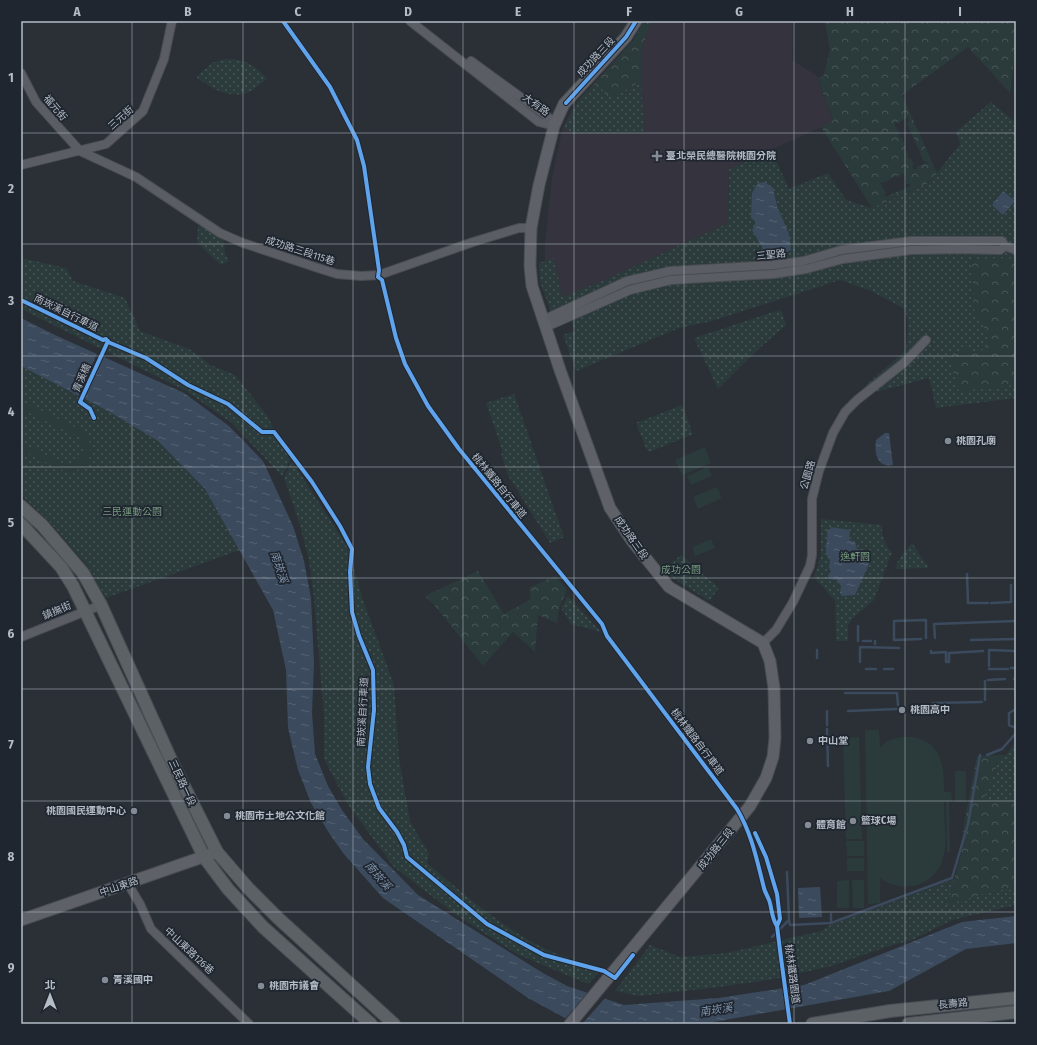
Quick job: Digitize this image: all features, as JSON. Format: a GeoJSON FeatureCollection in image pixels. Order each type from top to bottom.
{"type":"FeatureCollection","features":[{"type":"Feature","properties":{"kind":"main road","name":"三民路一段"},"geometry":{"type":"LineString","coordinates":[[21,506],[42,525],[83,572],[101,605],[172,762],[217,852],[248,888],[278,918],[394,1024]]}},
{"type":"Feature","properties":{"kind":"main road","name":"三民路一段"},"geometry":{"type":"LineString","coordinates":[[21,524],[61,566],[86,609],[152,751],[204,857],[244,908],[371,1024]]}},
{"type":"Feature","properties":{"kind":"main road"},"geometry":{"type":"LineString","coordinates":[[331,989],[343,978]]}},
{"type":"Feature","properties":{"kind":"main road","name":"長壽路"},"geometry":{"type":"LineString","coordinates":[[812,1024],[890,1011],[1016,998]]}},
{"type":"Feature","properties":{"kind":"main road","name":"長壽路"},"geometry":{"type":"LineString","coordinates":[[908,1024],[1016,1012]]}},
{"type":"Feature","properties":{"kind":"street","name":"三元街"},"geometry":{"type":"LineString","coordinates":[[21,165],[106,144],[143,111],[164,59],[172,21]]}},
{"type":"Feature","properties":{"kind":"street","name":"大有路"},"geometry":{"type":"LineString","coordinates":[[410,21],[540,122],[554,126]]}},
{"type":"Feature","properties":{"kind":"street","name":"大有路"},"geometry":{"type":"LineString","coordinates":[[418,21],[548,117],[554,126]]}},
{"type":"Feature","properties":{"kind":"street","name":"成功路三段"},"geometry":{"type":"LineString","coordinates":[[570,1024],[750,806],[763,785],[773,756],[775,738],[774,688],[770,661],[763,643],[669,587],[632,541],[610,508],[532,286],[530,266],[531,228],[539,185],[554,126],[564,104],[626,37],[636,21]]}},
{"type":"Feature","properties":{"kind":"street","name":"福元街"},"geometry":{"type":"LineString","coordinates":[[21,73],[36,102],[80,151]]}},
{"type":"Feature","properties":{"kind":"street","name":"成功路三段115巷"},"geometry":{"type":"LineString","coordinates":[[80,151],[136,177],[220,233],[243,243],[337,274],[361,276],[378,275],[473,242],[519,228],[531,228]]}},
{"type":"Feature","properties":{"kind":"street","name":"三聖路"},"geometry":{"type":"LineString","coordinates":[[544,323],[630,290],[671,280],[774,274],[806,270],[843,259],[911,250],[1000,250],[1006,246],[1016,250]]}},
{"type":"Feature","properties":{"kind":"street","name":"公園路"},"geometry":{"type":"LineString","coordinates":[[763,643],[774,634],[793,602],[810,566],[812,555],[812,499],[819,471],[833,433],[845,412],[857,400],[905,362],[926,340]]}},
{"type":"Feature","properties":{"kind":"street","name":"鎮撫街"},"geometry":{"type":"LineString","coordinates":[[21,637],[86,609],[101,605]]}},
{"type":"Feature","properties":{"kind":"street","name":"中山東路"},"geometry":{"type":"LineString","coordinates":[[21,920],[217,852]]}},
{"type":"Feature","properties":{"kind":"street","name":"中山東路126巷"},"geometry":{"type":"LineString","coordinates":[[128,884],[140,904],[151,929],[249,1024]]}},
{"type":"Feature","properties":{"kind":"shaded area","name":"臺北榮民總醫院桃園分院"},"geometry":{"type":"Polygon","coordinates":[[[644,21],[793,21],[792,60],[816,75],[833,122],[729,169],[728,223],[562,298],[554,259],[545,261],[545,242],[552,177],[563,126],[580,98],[633,41],[644,21]]]}},
{"type":"Feature","properties":{"kind":"green space"},"geometry":{"type":"Polygon","coordinates":[[[644,21],[651,21],[641,51],[641,81],[617,95],[607,97],[601,88],[594,84],[633,41],[644,21]]]}},
{"type":"Feature","properties":{"kind":"green space"},"geometry":{"type":"Polygon","coordinates":[[[825,21],[1016,21],[1016,39],[1010,93],[968,47],[902,95],[937,173],[930,182],[872,208],[821,127],[833,121],[817,77],[823,77],[830,50],[825,21]],[[908,117],[894,124],[900,134],[898,135],[902,138],[909,159],[911,159],[914,165],[912,166],[914,170],[917,169],[916,167],[927,163],[926,161],[924,162],[907,123],[909,122],[908,117]],[[904,173],[898,177],[897,175],[880,183],[886,193],[884,194],[885,197],[911,186],[909,183],[907,184],[904,173]]]}},
{"type":"Feature","properties":{"kind":"green space"},"geometry":{"type":"Polygon","coordinates":[[[223,59],[248,63],[258,69],[267,79],[249,92],[234,95],[214,89],[196,77],[212,63],[223,59]]]}},
{"type":"Feature","properties":{"kind":"green space"},"geometry":{"type":"Polygon","coordinates":[[[641,81],[644,133],[573,134],[564,127],[580,98],[594,84],[617,95],[641,81]]]}},
{"type":"Feature","properties":{"kind":"green space"},"geometry":{"type":"Polygon","coordinates":[[[991,102],[1016,123],[1016,398],[936,408],[929,378],[872,393],[866,385],[906,350],[908,324],[905,309],[871,291],[840,280],[712,321],[679,328],[576,371],[563,335],[575,331],[566,308],[551,312],[540,282],[539,263],[554,258],[562,297],[600,282],[728,223],[729,169],[771,150],[789,189],[828,173],[846,200],[872,208],[930,182],[960,144],[956,132],[991,102]]]}},
{"type":"Feature","properties":{"kind":"green space"},"geometry":{"type":"Polygon","coordinates":[[[198,225],[224,239],[225,254],[229,261],[221,265],[197,243],[198,225]]]}},
{"type":"Feature","properties":{"kind":"green space"},"geometry":{"type":"Polygon","coordinates":[[[21,258],[66,268],[73,281],[125,298],[140,331],[189,349],[211,365],[235,375],[266,414],[290,460],[282,476],[232,423],[186,391],[21,309],[21,258]]]}},
{"type":"Feature","properties":{"kind":"green space"},"geometry":{"type":"Polygon","coordinates":[[[1008,258],[1016,260],[1016,385],[959,392],[949,357],[968,348],[976,354],[988,346],[987,333],[974,310],[972,259],[1008,258]]]}},
{"type":"Feature","properties":{"kind":"green space"},"geometry":{"type":"Polygon","coordinates":[[[779,310],[782,312],[786,325],[753,354],[718,389],[694,338],[779,310]]]}},
{"type":"Feature","properties":{"kind":"green space","name":"三民運動公園"},"geometry":{"type":"Polygon","coordinates":[[[21,366],[108,411],[158,441],[205,489],[240,550],[106,598],[89,568],[48,520],[21,495],[21,366]]]}},
{"type":"Feature","properties":{"kind":"green space"},"geometry":{"type":"Polygon","coordinates":[[[514,394],[564,537],[550,543],[508,475],[501,454],[503,453],[486,403],[514,394]]]}},
{"type":"Feature","properties":{"kind":"green space"},"geometry":{"type":"Polygon","coordinates":[[[21,401],[83,431],[91,444],[90,457],[87,463],[77,470],[70,472],[62,470],[21,450],[21,443],[63,463],[71,464],[80,459],[84,448],[79,437],[21,409],[21,401]]]}},
{"type":"Feature","properties":{"kind":"green space"},"geometry":{"type":"Polygon","coordinates":[[[682,405],[693,434],[649,452],[636,423],[682,405]]]}},
{"type":"Feature","properties":{"kind":"green space"},"geometry":{"type":"Polygon","coordinates":[[[705,447],[711,463],[682,475],[675,460],[705,447]]]}},
{"type":"Feature","properties":{"kind":"green space"},"geometry":{"type":"Polygon","coordinates":[[[292,461],[348,548],[363,600],[394,685],[399,758],[410,821],[429,854],[427,863],[485,911],[531,942],[568,958],[603,968],[588,984],[517,954],[455,914],[394,867],[349,806],[324,759],[324,717],[314,598],[309,560],[299,522],[284,478],[292,461]]]}},
{"type":"Feature","properties":{"kind":"green space"},"geometry":{"type":"Polygon","coordinates":[[[708,467],[712,476],[691,485],[687,476],[708,467]]]}},
{"type":"Feature","properties":{"kind":"green space"},"geometry":{"type":"Polygon","coordinates":[[[717,487],[722,498],[698,509],[693,497],[717,487]]]}},
{"type":"Feature","properties":{"kind":"green space","name":"逸軒園"},"geometry":{"type":"Polygon","coordinates":[[[821,519],[882,525],[884,540],[887,547],[892,552],[874,600],[852,619],[848,626],[848,641],[836,641],[835,601],[814,577],[821,555],[821,519]]]}},
{"type":"Feature","properties":{"kind":"green space"},"geometry":{"type":"Polygon","coordinates":[[[711,539],[715,548],[695,556],[692,547],[711,539]]]}},
{"type":"Feature","properties":{"kind":"green space"},"geometry":{"type":"Polygon","coordinates":[[[912,543],[929,568],[895,569],[900,557],[912,543]]]}},
{"type":"Feature","properties":{"kind":"green space","name":"成功公園"},"geometry":{"type":"Polygon","coordinates":[[[681,555],[719,588],[709,601],[671,577],[666,569],[681,555]]]}},
{"type":"Feature","properties":{"kind":"green space"},"geometry":{"type":"Polygon","coordinates":[[[478,571],[504,614],[531,599],[529,588],[555,576],[567,590],[559,608],[557,623],[538,615],[535,652],[513,632],[483,666],[436,607],[425,596],[478,571]]]}},
{"type":"Feature","properties":{"kind":"green space"},"geometry":{"type":"Polygon","coordinates":[[[568,596],[601,632],[571,624],[561,608],[568,596]]]}},
{"type":"Feature","properties":{"kind":"green space"},"geometry":{"type":"Polygon","coordinates":[[[865,730],[879,730],[880,747],[886,742],[901,737],[918,738],[932,746],[937,752],[941,762],[944,777],[944,792],[951,792],[952,801],[949,802],[950,852],[947,852],[946,802],[944,801],[945,848],[941,865],[935,873],[928,880],[910,886],[900,886],[880,878],[880,903],[868,904],[865,730]]]}},
{"type":"Feature","properties":{"kind":"green space"},"geometry":{"type":"Polygon","coordinates":[[[859,737],[862,839],[846,839],[843,738],[859,737]]]}},
{"type":"Feature","properties":{"kind":"green space"},"geometry":{"type":"Polygon","coordinates":[[[1016,741],[1016,905],[952,920],[912,940],[892,945],[831,966],[774,979],[639,996],[615,991],[650,945],[680,957],[727,953],[821,931],[830,925],[955,878],[961,855],[1001,755],[1006,755],[1016,741]]]}},
{"type":"Feature","properties":{"kind":"green space"},"geometry":{"type":"Polygon","coordinates":[[[1001,755],[984,799],[1007,799],[1016,795],[1016,890],[996,890],[947,905],[961,855],[964,824],[977,756],[1001,755]]]}},
{"type":"Feature","properties":{"kind":"green space"},"geometry":{"type":"Polygon","coordinates":[[[955,771],[966,771],[966,802],[955,802],[955,771]]]}},
{"type":"Feature","properties":{"kind":"green space"},"geometry":{"type":"Polygon","coordinates":[[[846,841],[864,841],[864,856],[847,856],[846,841]]]}},
{"type":"Feature","properties":{"kind":"green space"},"geometry":{"type":"Polygon","coordinates":[[[847,858],[864,858],[864,871],[847,871],[847,858]]]}},
{"type":"Feature","properties":{"kind":"green space"},"geometry":{"type":"Polygon","coordinates":[[[849,880],[849,908],[837,908],[837,881],[849,880]]]}},
{"type":"Feature","properties":{"kind":"green space"},"geometry":{"type":"Polygon","coordinates":[[[852,880],[864,880],[864,908],[853,908],[852,880]]]}},
{"type":"Feature","properties":{"kind":"water"},"geometry":{"type":"Polygon","coordinates":[[[765,182],[773,188],[777,206],[789,234],[791,250],[775,257],[765,252],[752,230],[755,226],[755,221],[751,218],[752,193],[758,183],[765,182]]]}},
{"type":"Feature","properties":{"kind":"water"},"geometry":{"type":"Polygon","coordinates":[[[1003,191],[1015,201],[1003,215],[992,205],[1003,191]]]}},
{"type":"Feature","properties":{"kind":"water","name":"南崁溪"},"geometry":{"type":"Polygon","coordinates":[[[21,318],[57,336],[184,393],[229,426],[263,461],[293,526],[304,561],[311,598],[314,663],[312,713],[315,754],[328,786],[342,810],[363,839],[418,895],[543,973],[567,986],[624,1005],[719,998],[804,985],[962,922],[1016,916],[1016,943],[966,949],[889,991],[702,1024],[576,1024],[528,998],[383,898],[343,853],[311,803],[298,770],[288,728],[286,670],[273,610],[205,489],[158,441],[108,411],[21,366],[21,318]]]}},
{"type":"Feature","properties":{"kind":"water"},"geometry":{"type":"Polygon","coordinates":[[[885,433],[889,433],[893,465],[883,464],[880,462],[876,454],[876,440],[885,433]]]}},
{"type":"Feature","properties":{"kind":"water"},"geometry":{"type":"Polygon","coordinates":[[[830,527],[850,530],[849,540],[855,542],[857,549],[863,550],[870,562],[855,595],[842,596],[840,593],[841,586],[837,580],[829,579],[828,575],[831,572],[829,568],[830,560],[826,550],[827,530],[831,529],[830,527]]]}},
{"type":"Feature","properties":{"kind":"water"},"geometry":{"type":"Polygon","coordinates":[[[820,887],[822,917],[799,918],[798,888],[820,887]]]}},
{"type":"Feature","properties":{"kind":"pier"},"geometry":{"type":"Polygon","coordinates":[[[98,351],[103,354],[83,400],[78,397],[98,351]]]}},
{"type":"Feature","properties":{"kind":"pier"},"geometry":{"type":"Polygon","coordinates":[[[589,991],[606,997],[582,1024],[572,1024],[564,1020],[589,991]]]}},
{"type":"Feature","properties":{"kind":"waterway"},"geometry":{"type":"LineString","coordinates":[[967,574],[968,603],[988,603]]}},
{"type":"Feature","properties":{"kind":"waterway"},"geometry":{"type":"LineString","coordinates":[[991,603],[1011,602],[1011,585]]}},
{"type":"Feature","properties":{"kind":"waterway"},"geometry":{"type":"LineString","coordinates":[[921,639],[894,640],[894,621],[926,620],[926,638]]}},
{"type":"Feature","properties":{"kind":"waterway"},"geometry":{"type":"LineString","coordinates":[[935,638],[934,624],[1016,621]]}},
{"type":"Feature","properties":{"kind":"waterway"},"geometry":{"type":"LineString","coordinates":[[858,626],[858,641]]}},
{"type":"Feature","properties":{"kind":"waterway"},"geometry":{"type":"LineString","coordinates":[[971,640],[1016,639]]}},
{"type":"Feature","properties":{"kind":"waterway"},"geometry":{"type":"LineString","coordinates":[[863,641],[871,641]]}},
{"type":"Feature","properties":{"kind":"waterway"},"geometry":{"type":"LineString","coordinates":[[860,662],[860,647],[899,648]]}},
{"type":"Feature","properties":{"kind":"waterway"},"geometry":{"type":"LineString","coordinates":[[817,650],[817,658]]}},
{"type":"Feature","properties":{"kind":"waterway"},"geometry":{"type":"LineString","coordinates":[[989,666],[989,650],[1016,651]]}},
{"type":"Feature","properties":{"kind":"waterway"},"geometry":{"type":"LineString","coordinates":[[931,651],[931,653],[946,652],[946,662],[949,662],[949,653],[983,651]]}},
{"type":"Feature","properties":{"kind":"waterway"},"geometry":{"type":"LineString","coordinates":[[1011,668],[1016,668]]}},
{"type":"Feature","properties":{"kind":"waterway"},"geometry":{"type":"LineString","coordinates":[[866,669],[876,669]]}},
{"type":"Feature","properties":{"kind":"waterway"},"geometry":{"type":"LineString","coordinates":[[884,669],[893,669]]}},
{"type":"Feature","properties":{"kind":"waterway"},"geometry":{"type":"LineString","coordinates":[[989,669],[1008,669]]}},
{"type":"Feature","properties":{"kind":"waterway"},"geometry":{"type":"LineString","coordinates":[[988,680],[1005,679]]}},
{"type":"Feature","properties":{"kind":"waterway"},"geometry":{"type":"LineString","coordinates":[[985,681],[985,700]]}},
{"type":"Feature","properties":{"kind":"waterway"},"geometry":{"type":"LineString","coordinates":[[845,693],[868,693]]}},
{"type":"Feature","properties":{"kind":"waterway"},"geometry":{"type":"LineString","coordinates":[[869,693],[897,693],[898,705]]}},
{"type":"Feature","properties":{"kind":"waterway"},"geometry":{"type":"LineString","coordinates":[[933,703],[982,702]]}},
{"type":"Feature","properties":{"kind":"waterway"},"geometry":{"type":"LineString","coordinates":[[848,711],[897,709]]}},
{"type":"Feature","properties":{"kind":"waterway"},"geometry":{"type":"LineString","coordinates":[[1016,709],[1009,713],[1009,725],[1016,728]]}},
{"type":"Feature","properties":{"kind":"waterway"},"geometry":{"type":"LineString","coordinates":[[827,711],[827,725]]}},
{"type":"Feature","properties":{"kind":"waterway"},"geometry":{"type":"LineString","coordinates":[[827,729],[828,766]]}},
{"type":"Feature","properties":{"kind":"waterway"},"geometry":{"type":"LineString","coordinates":[[987,755],[1002,749],[1016,733]]}},
{"type":"Feature","properties":{"kind":"waterway"},"geometry":{"type":"LineString","coordinates":[[772,937],[789,920],[790,925],[831,923],[952,878],[968,824],[980,755]]}},
{"type":"Feature","properties":{"kind":"waterway"},"geometry":{"type":"LineString","coordinates":[[787,872],[789,920]]}},
{"type":"Feature","properties":{"kind":"waterway"},"geometry":{"type":"LineString","coordinates":[[831,914],[831,923]]}},
{"type":"Feature","properties":{"kind":"cycle path","name":"桃林鐵路自行車道"},"geometry":{"type":"LineString","coordinates":[[283,21],[330,87],[357,140],[364,166],[379,270],[378,277],[382,280],[396,338],[405,364],[428,406],[459,449],[602,624],[607,636],[737,809],[747,828],[773,918],[777,926]]}},
{"type":"Feature","properties":{"kind":"cycle path"},"geometry":{"type":"LineString","coordinates":[[566,103],[626,37],[636,21]]}},
{"type":"Feature","properties":{"kind":"cycle path","name":"南崁溪自行車道"},"geometry":{"type":"LineString","coordinates":[[21,300],[103,340],[106,339],[108,342],[146,358],[188,385],[228,404],[262,432],[274,432],[312,482],[340,526],[352,549],[350,572],[352,612],[359,636],[373,670],[374,710],[368,767],[370,784],[379,808],[397,832],[404,845],[407,857],[487,924],[544,955],[604,971],[615,978],[633,955]]}},
{"type":"Feature","properties":{"kind":"cycle path","name":"青溪橋"},"geometry":{"type":"LineString","coordinates":[[94,418],[90,409],[80,402],[108,341]]}},
{"type":"Feature","properties":{"kind":"cycle path","name":"桃林鐵路園道"},"geometry":{"type":"LineString","coordinates":[[755,833],[766,857],[777,894],[780,919],[777,926],[790,1024]]}},
{"type":"Feature","properties":{"kind":"place","name":"臺北榮民總醫院桃園分院"},"geometry":{"type":"Point","coordinates":[657,156]}},
{"type":"Feature","properties":{"kind":"place","name":"桃園孔廟"},"geometry":{"type":"Point","coordinates":[948,441]}},
{"type":"Feature","properties":{"kind":"place","name":"桃園高中"},"geometry":{"type":"Point","coordinates":[902,710]}},
{"type":"Feature","properties":{"kind":"place","name":"中山堂"},"geometry":{"type":"Point","coordinates":[810,741]}},
{"type":"Feature","properties":{"kind":"place","name":"桃園國民運動中心"},"geometry":{"type":"Point","coordinates":[134,811]}},
{"type":"Feature","properties":{"kind":"place","name":"桃園市土地公文化館"},"geometry":{"type":"Point","coordinates":[227,816]}},
{"type":"Feature","properties":{"kind":"place","name":"籃球C場"},"geometry":{"type":"Point","coordinates":[853,821]}},
{"type":"Feature","properties":{"kind":"place","name":"體育館"},"geometry":{"type":"Point","coordinates":[808,825]}},
{"type":"Feature","properties":{"kind":"place","name":"青溪國中"},"geometry":{"type":"Point","coordinates":[105,980]}},
{"type":"Feature","properties":{"kind":"place","name":"桃園市議會"},"geometry":{"type":"Point","coordinates":[261,986]}}]}
